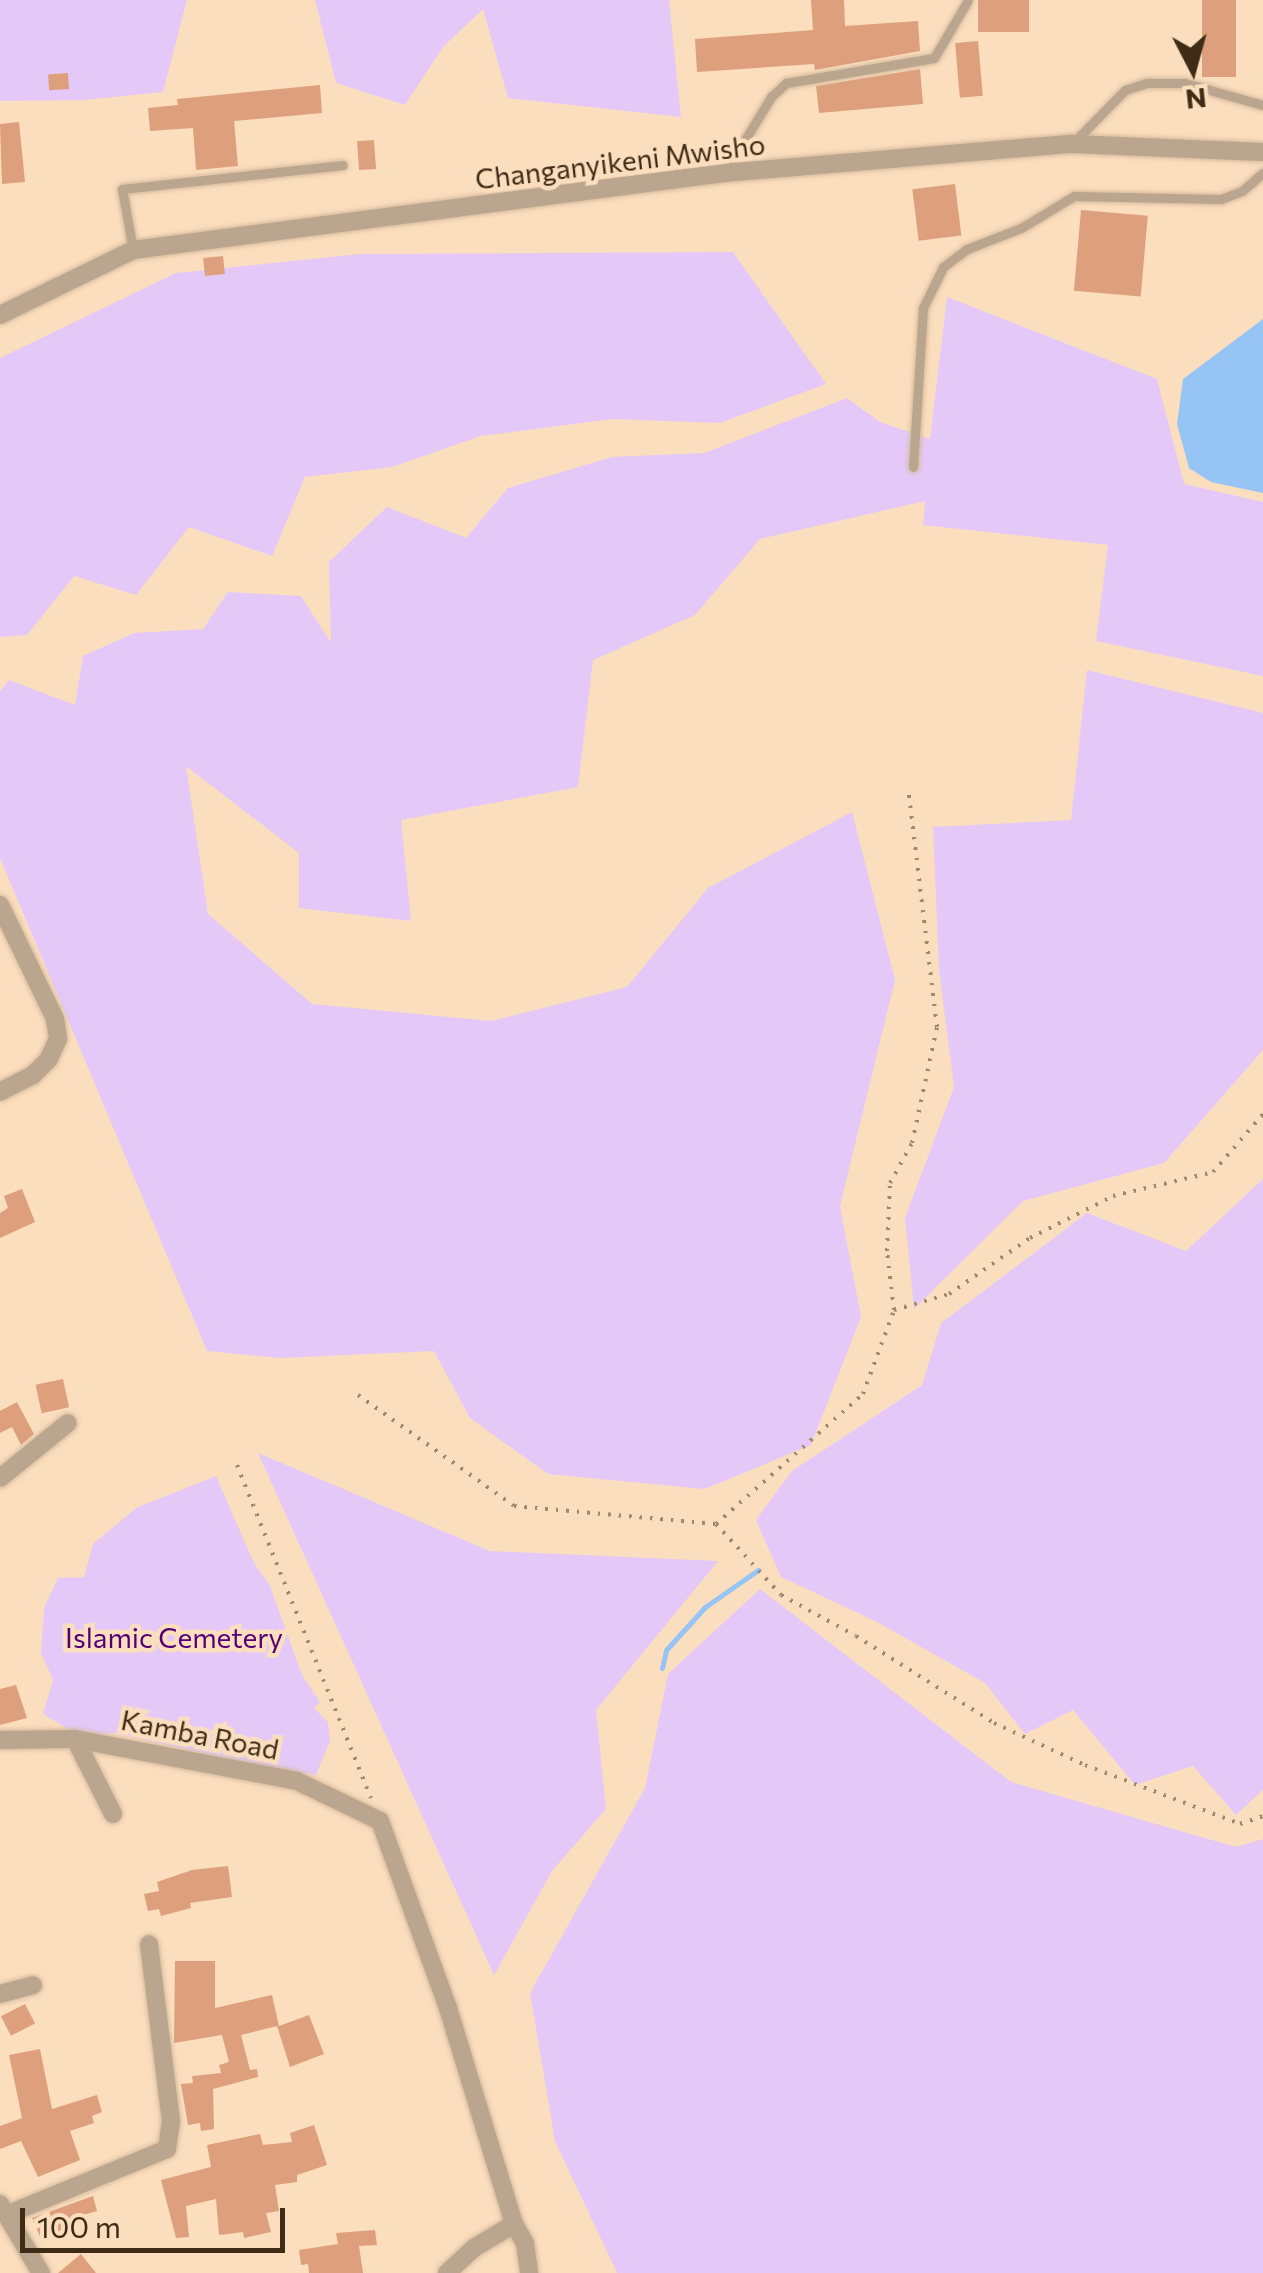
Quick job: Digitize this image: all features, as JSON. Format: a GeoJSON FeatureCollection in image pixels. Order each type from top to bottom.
{"type":"FeatureCollection","features":[{"type":"Feature","properties":{"kind":"street","name":"Changanyikeni Mwisho"},"geometry":{"type":"LineString","coordinates":[[0,315],[133,250],[724,173],[1072,144],[1263,152]]}},
{"type":"Feature","properties":{"kind":"street"},"geometry":{"type":"LineString","coordinates":[[0,905],[55,1019],[58,1038],[33,1075],[0,1092]]}},
{"type":"Feature","properties":{"kind":"street"},"geometry":{"type":"LineString","coordinates":[[0,1478],[68,1424]]}},
{"type":"Feature","properties":{"kind":"street"},"geometry":{"type":"LineString","coordinates":[[75,1739],[113,1814]]}},
{"type":"Feature","properties":{"kind":"street","name":"Kamba Road"},"geometry":{"type":"LineString","coordinates":[[0,1740],[75,1739],[297,1780],[380,1822]]}},
{"type":"Feature","properties":{"kind":"street"},"geometry":{"type":"LineString","coordinates":[[380,1822],[448,2008],[514,2224],[525,2242],[529,2273]]}},
{"type":"Feature","properties":{"kind":"street"},"geometry":{"type":"LineString","coordinates":[[42,2273],[3,2210],[167,2148],[170,2121],[150,1944]]}},
{"type":"Feature","properties":{"kind":"street"},"geometry":{"type":"LineString","coordinates":[[0,1994],[32,1986]]}},
{"type":"Feature","properties":{"kind":"street"},"geometry":{"type":"LineString","coordinates":[[447,2273],[474,2248],[514,2224]]}},
{"type":"Feature","properties":{"kind":"lane"},"geometry":{"type":"LineString","coordinates":[[724,173],[771,97],[786,83],[934,58],[968,0]]}},
{"type":"Feature","properties":{"kind":"lane"},"geometry":{"type":"LineString","coordinates":[[1072,144],[1125,90],[1147,82],[1184,83],[1263,106]]}},
{"type":"Feature","properties":{"kind":"lane"},"geometry":{"type":"LineString","coordinates":[[133,250],[122,188],[342,165]]}},
{"type":"Feature","properties":{"kind":"lane"},"geometry":{"type":"LineString","coordinates":[[912,467],[923,308],[943,266],[967,249],[1021,228],[1074,196],[1221,199],[1242,191],[1263,174]]}},
{"type":"Feature","properties":{"kind":"path"},"geometry":{"type":"LineString","coordinates":[[716,1524],[864,1394],[894,1310],[887,1251],[890,1183],[912,1143],[936,1027],[908,789]]}},
{"type":"Feature","properties":{"kind":"path"},"geometry":{"type":"LineString","coordinates":[[894,1310],[949,1294],[1030,1238],[1113,1196],[1213,1172],[1263,1114]]}},
{"type":"Feature","properties":{"kind":"path"},"geometry":{"type":"LineString","coordinates":[[358,1395],[514,1506],[716,1524],[781,1596],[856,1636],[994,1723],[1085,1765],[1240,1824],[1263,1816]]}},
{"type":"Feature","properties":{"kind":"path"},"geometry":{"type":"LineString","coordinates":[[237,1465],[380,1822]]}},
{"type":"Feature","properties":{"kind":"green space"},"geometry":{"type":"Polygon","coordinates":[[[0,0],[187,0],[163,92],[84,100],[0,101],[0,0]]]}},
{"type":"Feature","properties":{"kind":"green space"},"geometry":{"type":"Polygon","coordinates":[[[315,0],[669,0],[681,117],[508,98],[483,9],[443,47],[405,105],[336,83],[315,0]]]}},
{"type":"Feature","properties":{"kind":"green space"},"geometry":{"type":"Polygon","coordinates":[[[733,252],[826,384],[720,423],[612,419],[481,436],[392,467],[305,477],[272,556],[189,527],[136,595],[74,576],[27,635],[0,637],[0,358],[176,273],[360,254],[733,252]]]}},
{"type":"Feature","properties":{"kind":"green space"},"geometry":{"type":"Polygon","coordinates":[[[947,297],[1157,379],[1184,484],[1263,502],[1263,676],[1096,641],[1108,545],[923,525],[925,501],[760,539],[695,615],[593,660],[578,787],[401,820],[411,921],[299,908],[299,853],[186,766],[208,914],[312,1004],[491,1021],[627,987],[708,888],[852,812],[895,980],[840,1206],[861,1317],[811,1445],[705,1489],[548,1474],[470,1418],[434,1351],[280,1358],[207,1351],[0,858],[0,691],[9,680],[75,705],[83,656],[134,633],[203,629],[228,592],[301,596],[331,643],[329,562],[387,507],[466,538],[508,488],[612,457],[704,453],[847,398],[880,422],[930,439],[947,297]]]}},
{"type":"Feature","properties":{"kind":"green space"},"geometry":{"type":"Polygon","coordinates":[[[1087,670],[1263,713],[1263,1050],[1164,1163],[1023,1201],[914,1309],[905,1218],[954,1087],[939,970],[933,827],[1071,820],[1087,670]]]}},
{"type":"Feature","properties":{"kind":"green space"},"geometry":{"type":"Polygon","coordinates":[[[1263,1179],[1263,1790],[1236,1815],[1193,1766],[1135,1785],[1073,1710],[1025,1734],[985,1683],[877,1622],[781,1577],[756,1520],[792,1471],[922,1385],[941,1323],[1087,1213],[1186,1251],[1263,1179]]]}},
{"type":"Feature","properties":{"kind":"green space"},"geometry":{"type":"Polygon","coordinates":[[[258,1453],[490,1551],[718,1561],[596,1710],[606,1809],[552,1871],[494,1975],[258,1453]]]}},
{"type":"Feature","properties":{"kind":"green space","name":"Islamic Cemetery"},"geometry":{"type":"Polygon","coordinates":[[[216,1476],[254,1563],[270,1586],[302,1675],[320,1702],[314,1708],[328,1722],[330,1741],[316,1775],[115,1733],[80,1736],[43,1714],[53,1680],[41,1653],[44,1608],[58,1578],[84,1577],[93,1544],[136,1508],[216,1476]]]}},
{"type":"Feature","properties":{"kind":"green space"},"geometry":{"type":"Polygon","coordinates":[[[760,1589],[1011,1782],[1236,1847],[1263,1839],[1263,2273],[617,2273],[555,2141],[530,1993],[645,1788],[668,1674],[760,1589]]]}},
{"type":"Feature","properties":{"kind":"water"},"geometry":{"type":"Polygon","coordinates":[[[1263,319],[1263,493],[1211,482],[1189,468],[1177,424],[1183,379],[1263,319]]]}},
{"type":"Feature","properties":{"kind":"building"},"geometry":{"type":"Polygon","coordinates":[[[811,0],[844,0],[845,26],[918,21],[920,51],[815,70],[814,64],[697,72],[695,39],[813,30],[811,0]]]}},
{"type":"Feature","properties":{"kind":"building"},"geometry":{"type":"Polygon","coordinates":[[[978,0],[1029,0],[1029,32],[978,32],[978,0]]]}},
{"type":"Feature","properties":{"kind":"building"},"geometry":{"type":"Polygon","coordinates":[[[1202,0],[1236,0],[1236,77],[1202,77],[1202,0]]]}},
{"type":"Feature","properties":{"kind":"building"},"geometry":{"type":"Polygon","coordinates":[[[978,41],[983,96],[960,98],[955,43],[978,41]]]}},
{"type":"Feature","properties":{"kind":"building"},"geometry":{"type":"Polygon","coordinates":[[[920,69],[923,104],[819,113],[816,86],[920,69]]]}},
{"type":"Feature","properties":{"kind":"building"},"geometry":{"type":"Polygon","coordinates":[[[68,73],[69,89],[49,90],[48,74],[68,73]]]}},
{"type":"Feature","properties":{"kind":"building"},"geometry":{"type":"Polygon","coordinates":[[[320,85],[322,113],[234,121],[238,166],[196,170],[193,128],[150,131],[148,108],[178,105],[177,99],[320,85]]]}},
{"type":"Feature","properties":{"kind":"building"},"geometry":{"type":"Polygon","coordinates":[[[19,122],[25,182],[2,184],[0,124],[19,122]]]}},
{"type":"Feature","properties":{"kind":"building"},"geometry":{"type":"Polygon","coordinates":[[[374,140],[376,169],[359,170],[357,141],[374,140]]]}},
{"type":"Feature","properties":{"kind":"building"},"geometry":{"type":"Polygon","coordinates":[[[955,184],[961,236],[919,241],[912,189],[955,184]]]}},
{"type":"Feature","properties":{"kind":"building"},"geometry":{"type":"Polygon","coordinates":[[[1081,210],[1148,216],[1141,297],[1074,291],[1081,210]]]}},
{"type":"Feature","properties":{"kind":"building"},"geometry":{"type":"Polygon","coordinates":[[[223,256],[225,274],[205,276],[203,258],[223,256]]]}},
{"type":"Feature","properties":{"kind":"building"},"geometry":{"type":"Polygon","coordinates":[[[22,1189],[35,1222],[0,1238],[0,1213],[8,1208],[4,1196],[22,1189]]]}},
{"type":"Feature","properties":{"kind":"building"},"geometry":{"type":"Polygon","coordinates":[[[63,1379],[69,1407],[42,1413],[36,1385],[63,1379]]]}},
{"type":"Feature","properties":{"kind":"building"},"geometry":{"type":"Polygon","coordinates":[[[17,1402],[34,1434],[21,1445],[12,1427],[0,1433],[0,1411],[17,1402]]]}},
{"type":"Feature","properties":{"kind":"building"},"geometry":{"type":"Polygon","coordinates":[[[16,1685],[27,1718],[0,1725],[0,1689],[16,1685]]]}},
{"type":"Feature","properties":{"kind":"building"},"geometry":{"type":"Polygon","coordinates":[[[228,1866],[232,1897],[190,1903],[191,1908],[161,1916],[159,1909],[148,1911],[144,1894],[159,1891],[157,1882],[192,1870],[228,1866]]]}},
{"type":"Feature","properties":{"kind":"building"},"geometry":{"type":"Polygon","coordinates":[[[175,1961],[215,1961],[215,2008],[272,1995],[279,2026],[309,2015],[324,2054],[290,2067],[277,2026],[241,2035],[250,2070],[257,2069],[258,2077],[213,2089],[214,2129],[201,2131],[200,2123],[188,2125],[181,2084],[193,2083],[192,2076],[221,2073],[219,2065],[229,2062],[222,2035],[174,2043],[175,1961]]]}},
{"type":"Feature","properties":{"kind":"building"},"geometry":{"type":"Polygon","coordinates":[[[25,2004],[35,2024],[11,2036],[1,2016],[25,2004]]]}},
{"type":"Feature","properties":{"kind":"building"},"geometry":{"type":"Polygon","coordinates":[[[40,2049],[52,2109],[97,2095],[102,2112],[92,2116],[94,2123],[70,2131],[80,2160],[38,2177],[21,2141],[0,2149],[0,2126],[22,2118],[9,2055],[40,2049]]]}},
{"type":"Feature","properties":{"kind":"building"},"geometry":{"type":"Polygon","coordinates":[[[314,2125],[327,2165],[297,2175],[297,2182],[275,2185],[279,2211],[266,2213],[271,2232],[244,2238],[243,2232],[219,2235],[216,2199],[186,2206],[189,2237],[176,2238],[161,2180],[211,2167],[207,2145],[260,2134],[263,2145],[292,2142],[290,2133],[314,2125]]]}},
{"type":"Feature","properties":{"kind":"building"},"geometry":{"type":"Polygon","coordinates":[[[93,2196],[97,2211],[76,2217],[78,2223],[41,2239],[32,2218],[93,2196]]]}},
{"type":"Feature","properties":{"kind":"building"},"geometry":{"type":"Polygon","coordinates":[[[375,2230],[377,2245],[359,2246],[363,2273],[309,2273],[308,2264],[301,2265],[299,2250],[338,2244],[336,2233],[375,2230]]]}},
{"type":"Feature","properties":{"kind":"building"},"geometry":{"type":"Polygon","coordinates":[[[81,2254],[96,2273],[58,2273],[81,2254]]]}},
{"type":"Feature","properties":{"kind":"waterway"},"geometry":{"type":"LineString","coordinates":[[662,1668],[666,1650],[705,1607],[758,1570]]}}]}
